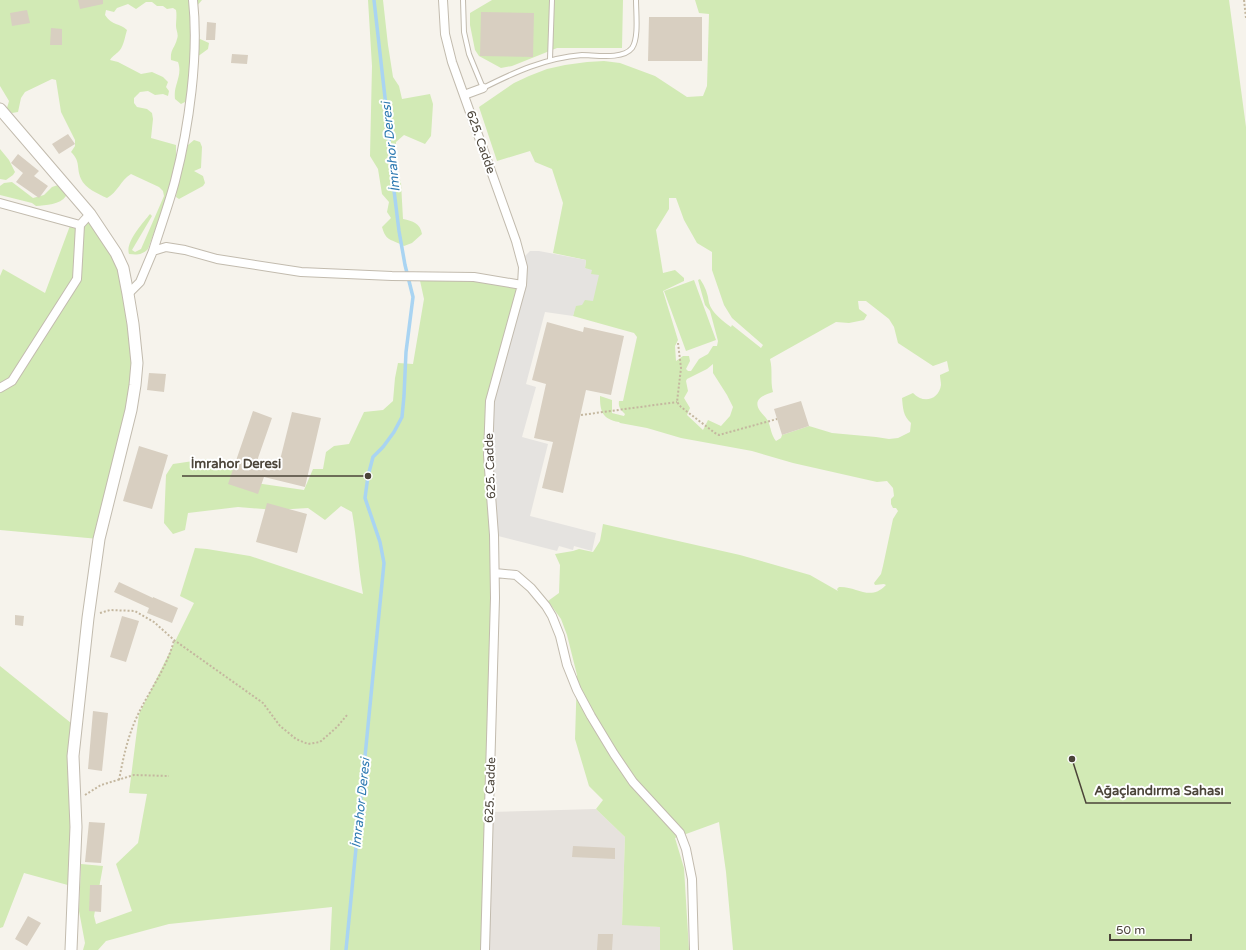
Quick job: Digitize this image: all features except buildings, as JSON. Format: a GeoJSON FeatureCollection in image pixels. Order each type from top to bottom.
{"type":"FeatureCollection","features":[{"type":"Feature","properties":{"kind":"street"},"geometry":{"type":"LineString","coordinates":[[128,294],[140,282],[153,251],[175,181],[193,82],[195,29],[193,0]]}},
{"type":"Feature","properties":{"kind":"street","name":"625. Cadde"},"geometry":{"type":"LineString","coordinates":[[443,0],[445,34],[452,62],[516,241],[523,266],[522,285],[490,401],[488,455],[494,535],[495,573],[485,950]]}},
{"type":"Feature","properties":{"kind":"street"},"geometry":{"type":"LineString","coordinates":[[464,95],[483,88]]}},
{"type":"Feature","properties":{"kind":"street"},"geometry":{"type":"LineString","coordinates":[[0,109],[90,214],[116,253],[123,268],[128,294],[137,364],[131,410],[99,539],[88,618],[73,756],[76,827],[71,950]]}},
{"type":"Feature","properties":{"kind":"street"},"geometry":{"type":"LineString","coordinates":[[0,203],[80,225]]}},
{"type":"Feature","properties":{"kind":"street"},"geometry":{"type":"LineString","coordinates":[[0,388],[12,381],[77,280],[80,225],[90,214]]}},
{"type":"Feature","properties":{"kind":"street"},"geometry":{"type":"LineString","coordinates":[[153,251],[166,247],[185,250],[217,259],[301,272],[474,277],[522,285]]}},
{"type":"Feature","properties":{"kind":"street"},"geometry":{"type":"LineString","coordinates":[[495,573],[516,575],[531,588],[546,606],[552,616],[560,636],[566,665],[577,690],[595,722],[633,782],[680,833],[686,849],[692,879],[694,950]]}},
{"type":"Feature","properties":{"kind":"lane"},"geometry":{"type":"LineString","coordinates":[[463,0],[464,32],[469,54],[483,88],[550,59],[582,55],[623,55],[631,49],[636,38],[636,0]]}},
{"type":"Feature","properties":{"kind":"lane"},"geometry":{"type":"LineString","coordinates":[[550,59],[552,0]]}},
{"type":"Feature","properties":{"kind":"path"},"geometry":{"type":"LineString","coordinates":[[1244,0],[1246,18]]}},
{"type":"Feature","properties":{"kind":"path"},"geometry":{"type":"LineString","coordinates":[[678,343],[681,368],[677,402],[681,407],[719,435],[777,419]]}},
{"type":"Feature","properties":{"kind":"path"},"geometry":{"type":"LineString","coordinates":[[581,415],[677,402]]}},
{"type":"Feature","properties":{"kind":"path"},"geometry":{"type":"LineString","coordinates":[[88,618],[110,610],[135,611],[154,622],[174,640],[263,703],[280,726],[296,739],[308,744],[320,742],[337,727],[346,715]]}},
{"type":"Feature","properties":{"kind":"path"},"geometry":{"type":"LineString","coordinates":[[119,780],[125,748],[136,720],[170,655],[174,640]]}},
{"type":"Feature","properties":{"kind":"path"},"geometry":{"type":"LineString","coordinates":[[84,796],[101,785],[134,775],[169,776]]}},
{"type":"Feature","properties":{"kind":"shaded area"},"geometry":{"type":"Polygon","coordinates":[[[530,251],[539,251],[586,260],[585,268],[592,270],[591,274],[599,275],[593,301],[585,300],[582,305],[576,306],[573,316],[545,312],[526,384],[536,387],[522,437],[548,444],[530,516],[596,533],[592,551],[574,546],[573,550],[559,546],[557,551],[494,535],[490,401],[516,308],[521,260],[530,251]]]}},
{"type":"Feature","properties":{"kind":"shaded area"},"geometry":{"type":"Polygon","coordinates":[[[596,809],[625,837],[622,924],[660,927],[660,950],[485,950],[489,812],[596,809]]]}},
{"type":"Feature","properties":{"kind":"green space"},"geometry":{"type":"Polygon","coordinates":[[[0,0],[202,0],[196,7],[197,41],[200,39],[209,43],[208,49],[197,57],[187,101],[181,104],[175,99],[175,89],[179,76],[178,62],[171,60],[172,51],[178,37],[176,10],[173,8],[167,9],[163,6],[157,6],[152,2],[146,2],[136,9],[128,4],[117,8],[114,12],[106,10],[105,15],[110,21],[127,30],[121,48],[110,60],[118,62],[141,74],[152,72],[163,77],[168,82],[166,87],[169,91],[168,96],[163,94],[155,95],[148,91],[140,92],[134,98],[134,103],[137,107],[147,109],[152,113],[153,119],[151,138],[176,145],[176,158],[182,160],[188,145],[194,140],[200,142],[202,147],[201,168],[194,171],[203,176],[205,183],[203,186],[179,199],[176,197],[177,189],[175,187],[168,194],[148,249],[144,252],[129,254],[128,249],[135,233],[150,214],[152,216],[132,250],[135,252],[141,249],[164,196],[163,191],[159,187],[131,174],[111,196],[107,198],[85,185],[81,179],[76,159],[71,152],[75,146],[75,140],[61,112],[56,80],[52,79],[25,92],[21,98],[18,112],[12,113],[7,108],[9,101],[0,86],[0,0]]]}},
{"type":"Feature","properties":{"kind":"green space"},"geometry":{"type":"Polygon","coordinates":[[[368,0],[383,0],[393,77],[399,86],[402,99],[430,94],[433,104],[431,136],[425,144],[404,135],[396,142],[396,166],[401,183],[403,219],[416,223],[420,227],[422,234],[412,243],[404,246],[390,240],[385,235],[382,227],[391,218],[387,212],[389,202],[382,194],[378,169],[370,156],[372,66],[368,0]]]}},
{"type":"Feature","properties":{"kind":"green space"},"geometry":{"type":"Polygon","coordinates":[[[492,0],[623,0],[622,48],[557,48],[512,66],[501,68],[479,56],[475,50],[470,25],[470,13],[492,0]]]}},
{"type":"Feature","properties":{"kind":"green space"},"geometry":{"type":"Polygon","coordinates":[[[695,0],[1229,0],[1246,127],[1246,950],[733,950],[726,872],[719,822],[675,838],[684,868],[689,950],[660,950],[660,927],[622,925],[625,837],[596,809],[603,800],[589,786],[575,739],[577,675],[567,635],[561,619],[548,601],[559,593],[560,565],[555,554],[579,549],[593,552],[600,541],[603,524],[740,555],[810,575],[838,591],[837,589],[839,587],[846,587],[869,593],[880,590],[886,585],[875,585],[874,583],[881,574],[893,519],[898,511],[896,508],[893,508],[891,504],[891,499],[894,496],[893,488],[887,481],[877,482],[793,463],[752,451],[681,438],[647,428],[613,421],[603,414],[600,396],[612,400],[612,413],[624,416],[625,414],[619,407],[619,401],[623,401],[637,337],[634,333],[573,316],[575,306],[591,274],[585,268],[586,260],[553,253],[563,203],[552,169],[535,162],[530,151],[497,161],[479,107],[514,83],[547,69],[587,62],[604,61],[620,63],[655,76],[687,97],[703,96],[707,86],[709,14],[699,13],[695,0]],[[669,198],[669,209],[656,230],[663,273],[675,270],[684,278],[684,281],[663,291],[678,340],[675,346],[676,361],[683,356],[689,356],[690,361],[686,369],[691,371],[699,359],[708,354],[713,346],[717,346],[718,341],[710,311],[705,305],[698,280],[700,279],[706,290],[710,307],[715,313],[728,325],[731,327],[732,325],[761,348],[763,345],[732,318],[724,305],[712,270],[712,252],[697,243],[684,220],[676,198],[669,198]],[[858,301],[859,309],[867,315],[864,320],[849,323],[836,322],[770,359],[773,392],[760,398],[757,403],[760,411],[768,421],[776,441],[781,438],[782,435],[809,426],[832,433],[889,439],[898,438],[910,432],[911,423],[905,415],[902,398],[913,393],[921,398],[930,399],[940,390],[940,375],[949,371],[947,361],[933,366],[898,343],[894,327],[889,319],[866,301],[858,301]],[[713,364],[707,369],[687,379],[688,391],[684,398],[690,408],[687,415],[703,430],[708,420],[721,426],[730,416],[733,407],[713,373],[713,364]]]}},
{"type":"Feature","properties":{"kind":"green space"},"geometry":{"type":"Polygon","coordinates":[[[0,149],[9,160],[15,172],[6,180],[0,179],[0,149]]]}},
{"type":"Feature","properties":{"kind":"green space"},"geometry":{"type":"Polygon","coordinates":[[[12,182],[33,198],[44,195],[52,187],[58,185],[65,190],[66,196],[57,203],[36,206],[32,203],[0,195],[0,186],[4,183],[12,182]]]}},
{"type":"Feature","properties":{"kind":"green space"},"geometry":{"type":"Polygon","coordinates":[[[90,214],[116,253],[137,363],[99,539],[0,530],[0,276],[3,269],[45,293],[71,223],[80,225],[90,214]]]}},
{"type":"Feature","properties":{"kind":"green space"},"geometry":{"type":"Polygon","coordinates":[[[419,276],[522,285],[495,542],[485,950],[330,950],[332,907],[169,924],[106,941],[98,950],[83,950],[85,943],[79,911],[81,864],[103,866],[94,916],[96,924],[132,911],[116,864],[138,843],[147,794],[129,793],[139,714],[194,603],[180,596],[195,548],[250,556],[363,594],[352,512],[341,506],[325,520],[308,508],[276,510],[238,507],[188,513],[185,530],[173,534],[164,523],[166,475],[173,464],[207,459],[229,460],[249,482],[304,490],[313,469],[323,469],[326,452],[334,446],[349,444],[364,412],[383,410],[393,401],[398,363],[413,364],[424,299],[419,276]]]}},
{"type":"Feature","properties":{"kind":"green space"},"geometry":{"type":"Polygon","coordinates":[[[694,280],[716,340],[686,351],[664,291],[694,280]]]}},
{"type":"Feature","properties":{"kind":"green space"},"geometry":{"type":"Polygon","coordinates":[[[0,666],[76,727],[75,887],[24,873],[3,927],[0,928],[0,666]]]}},
{"type":"Feature","properties":{"kind":"waterway","name":"İmrahor Deresi"},"geometry":{"type":"LineString","coordinates":[[346,950],[384,563],[380,542],[365,498],[368,476],[373,457],[383,447],[394,432],[402,417],[406,352],[413,297],[399,231],[374,0]]}},
{"type":"Feature","properties":{"kind":"place","name":"İmrahor Deresi"},"geometry":{"type":"Point","coordinates":[368,476]}},
{"type":"Feature","properties":{"kind":"place","name":"Ağaçlandırma Sahası"},"geometry":{"type":"Point","coordinates":[1072,759]}}]}
